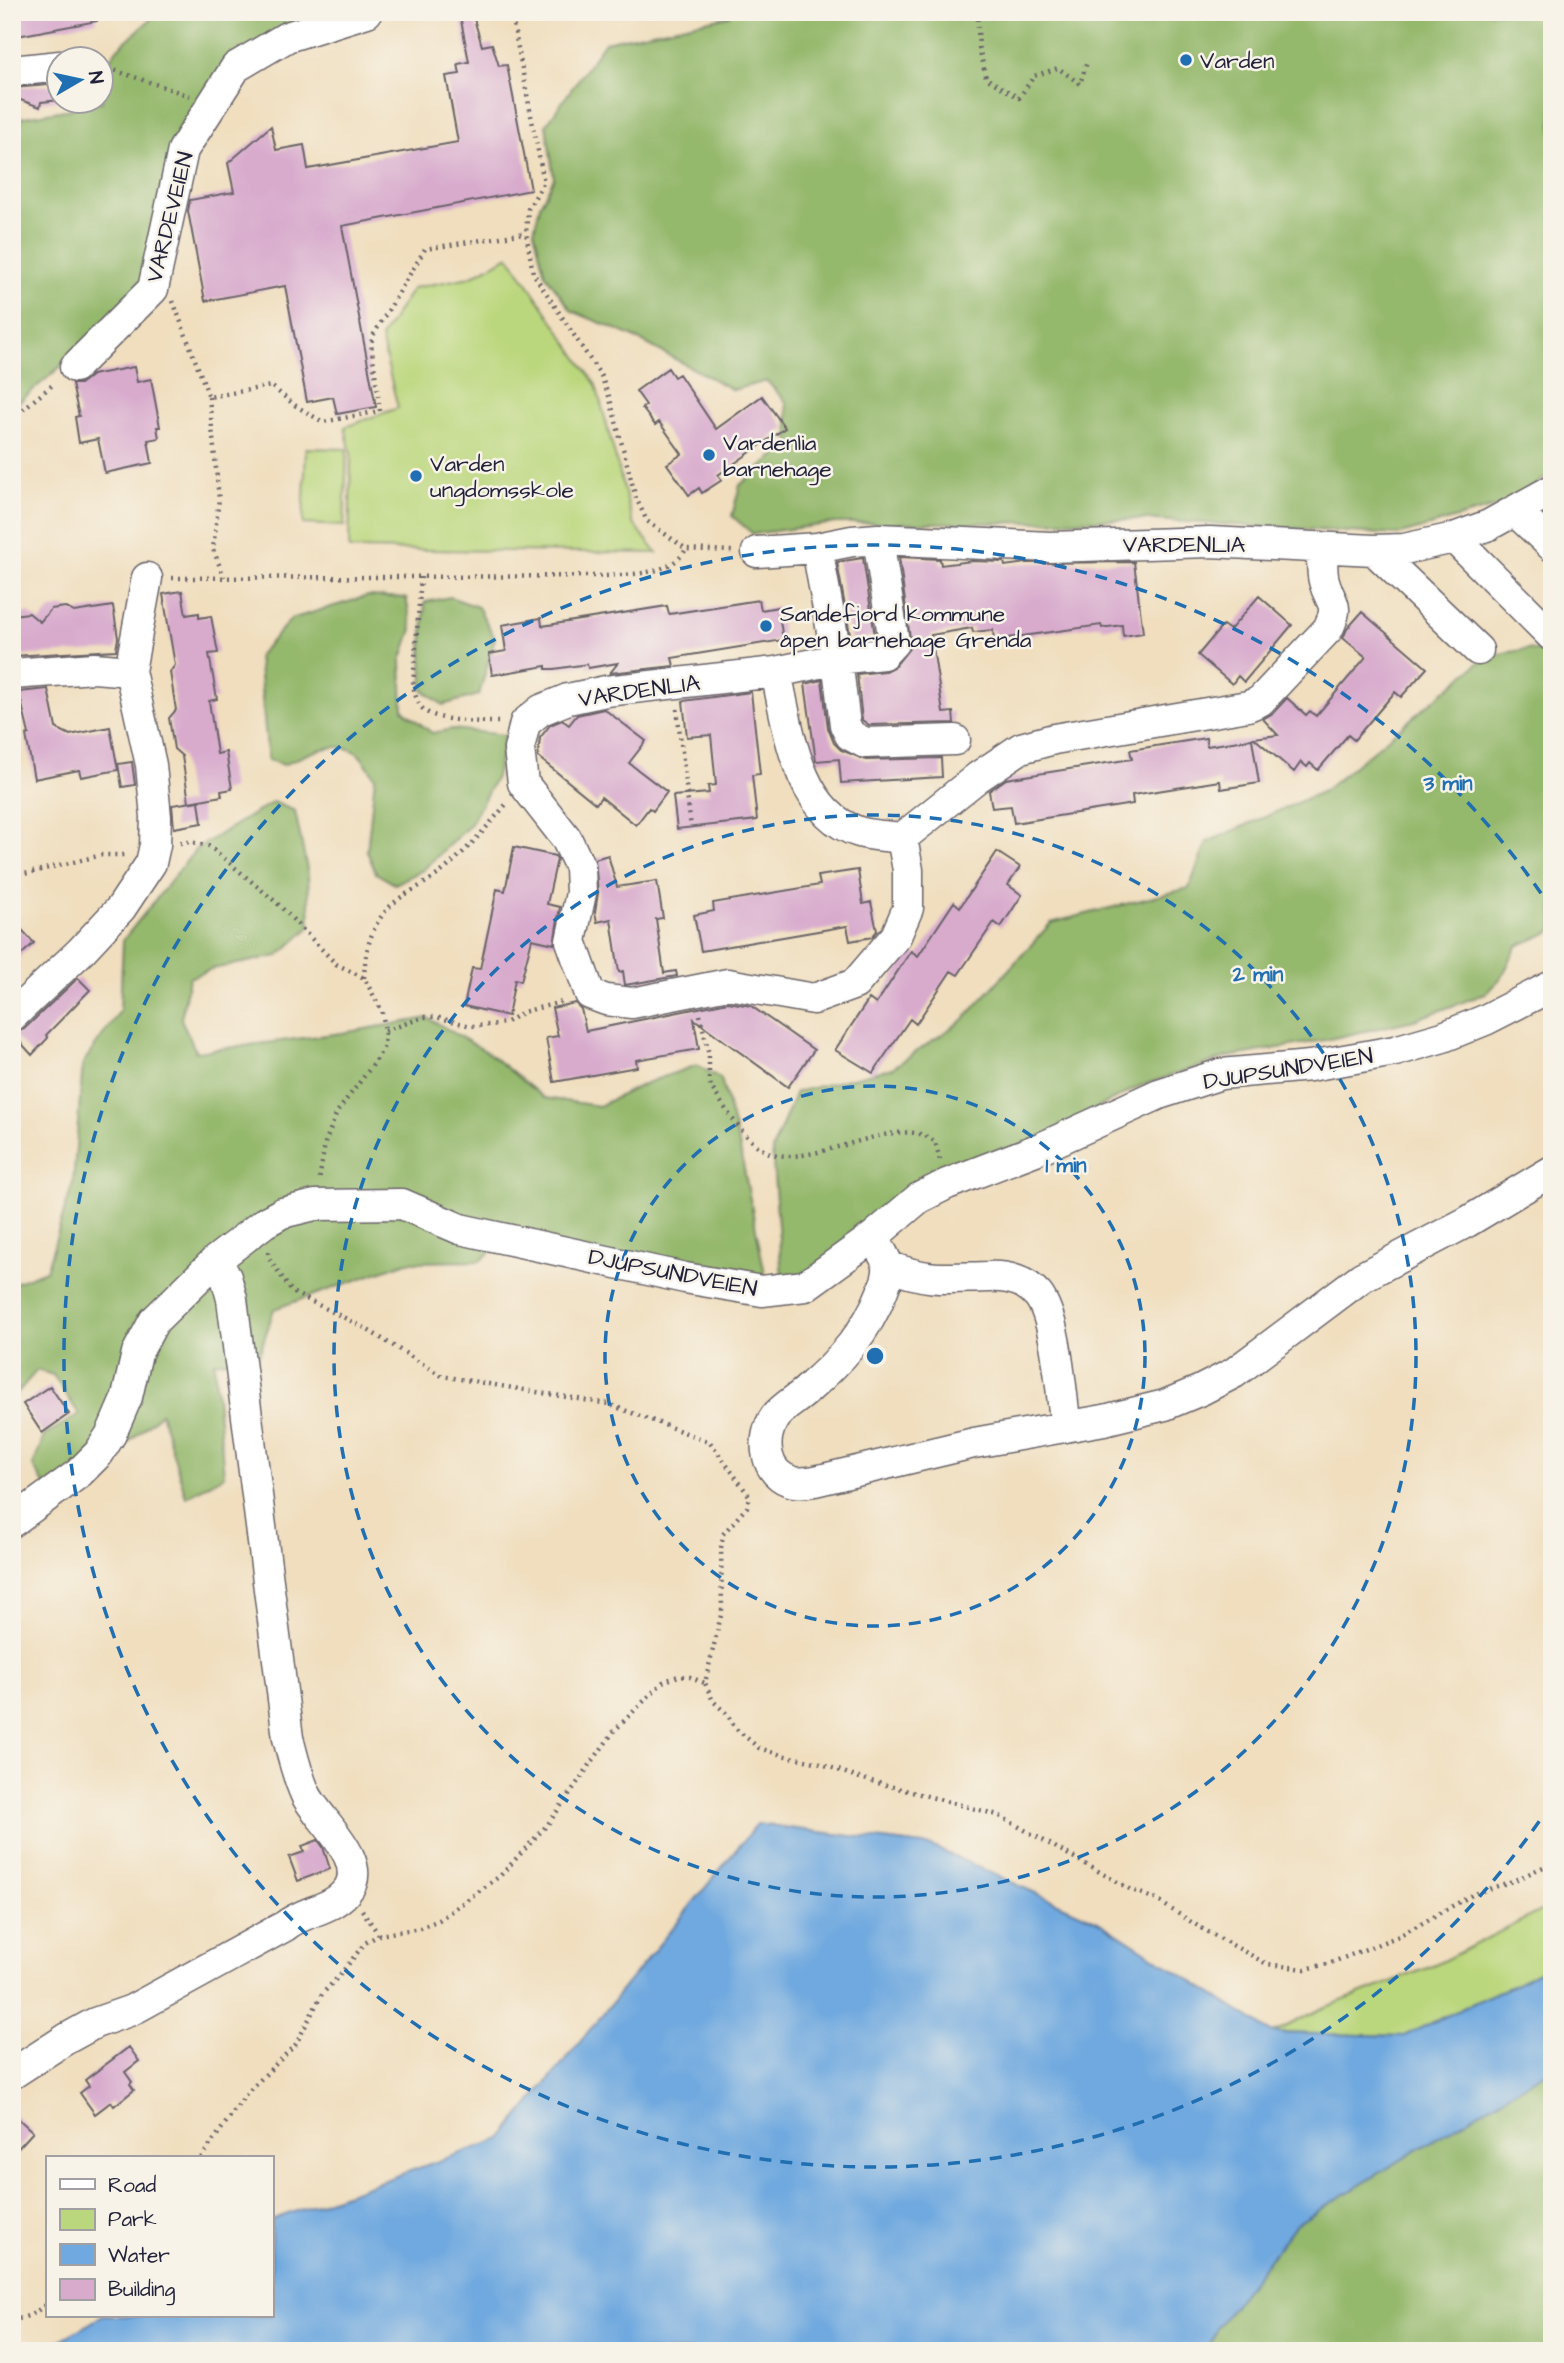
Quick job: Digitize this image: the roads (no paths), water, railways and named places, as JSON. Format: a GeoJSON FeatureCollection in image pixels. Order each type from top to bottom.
{"type":"FeatureCollection","features":[{"type":"Feature","properties":{"kind":"street","name":"VARDEVEIEN"},"geometry":{"type":"LineString","coordinates":[[75,367],[153,289],[183,150],[236,67],[287,37],[367,12]]}},
{"type":"Feature","properties":{"kind":"street"},"geometry":{"type":"LineString","coordinates":[[12,71],[46,67]]}},
{"type":"Feature","properties":{"kind":"street","name":"VARDENLIA"},"geometry":{"type":"LineString","coordinates":[[757,552],[817,548],[878,539],[1050,547],[1199,542],[1404,549],[1454,538],[1489,525],[1552,490]]}},
{"type":"Feature","properties":{"kind":"street"},"geometry":{"type":"LineString","coordinates":[[1515,511],[1552,546]]}},
{"type":"Feature","properties":{"kind":"street"},"geometry":{"type":"LineString","coordinates":[[1454,538],[1552,636]]}},
{"type":"Feature","properties":{"kind":"street","name":"VARDENLIA"},"geometry":{"type":"LineString","coordinates":[[878,539],[894,642],[883,654],[836,659],[776,672],[606,691],[568,699],[541,709],[525,723],[519,749],[523,783],[566,838],[580,867],[581,894],[570,941],[590,995],[606,1000],[632,1003],[728,984],[814,999],[855,984],[896,936],[908,908],[908,870],[902,838]]}},
{"type":"Feature","properties":{"kind":"street"},"geometry":{"type":"LineString","coordinates":[[776,672],[793,750],[815,801],[832,816],[858,832],[902,838],[1021,748],[1054,738],[1248,706],[1259,701],[1328,629],[1335,614],[1333,600],[1324,581],[1322,547]]}},
{"type":"Feature","properties":{"kind":"street"},"geometry":{"type":"LineString","coordinates":[[817,548],[845,725],[850,735],[865,743],[955,740]]}},
{"type":"Feature","properties":{"kind":"street"},"geometry":{"type":"LineString","coordinates":[[1374,550],[1478,650]]}},
{"type":"Feature","properties":{"kind":"street"},"geometry":{"type":"LineString","coordinates":[[12,1017],[80,952],[121,908],[153,854],[156,817],[152,765],[130,671],[147,578]]}},
{"type":"Feature","properties":{"kind":"street"},"geometry":{"type":"LineString","coordinates":[[12,674],[94,668],[130,671]]}},
{"type":"Feature","properties":{"kind":"street","name":"DJUPSUNDVEIEN"},"geometry":{"type":"LineString","coordinates":[[12,1522],[79,1474],[99,1452],[111,1434],[127,1397],[137,1353],[154,1321],[216,1260],[264,1223],[282,1213],[315,1205],[402,1204],[460,1228],[685,1278],[762,1291],[805,1286],[873,1237],[919,1198],[1188,1083],[1220,1074],[1310,1066],[1395,1051],[1443,1037],[1485,1020],[1552,986]]}},
{"type":"Feature","properties":{"kind":"street"},"geometry":{"type":"LineString","coordinates":[[873,1237],[888,1266],[887,1280],[876,1309],[840,1360],[806,1392],[778,1413],[769,1426],[766,1442],[768,1458],[776,1473],[793,1482],[816,1481],[974,1443],[1066,1427],[1165,1405],[1234,1373],[1363,1277],[1468,1222],[1552,1171]]}},
{"type":"Feature","properties":{"kind":"street"},"geometry":{"type":"LineString","coordinates":[[12,2074],[95,2023],[132,2010],[295,1918],[334,1903],[348,1891],[352,1882],[351,1859],[307,1796],[298,1776],[288,1738],[232,1299],[226,1277],[216,1260]]}},
{"type":"Feature","properties":{"kind":"street"},"geometry":{"type":"LineString","coordinates":[[888,1266],[915,1276],[937,1279],[993,1276],[1013,1279],[1029,1287],[1039,1297],[1050,1322],[1066,1427]]}},
{"type":"Feature","properties":{"kind":"water"},"geometry":{"type":"Polygon","coordinates":[[[757,1824],[931,1846],[1098,1921],[1273,2033],[1404,2036],[1552,1966],[1552,2068],[1296,2224],[1217,2327],[1208,2351],[41,2351],[99,2318],[273,2318],[273,2219],[501,2139],[757,1824]]]}},
{"type":"Feature","properties":{"kind":"place","name":"Varden"},"geometry":{"type":"Point","coordinates":[1186,60]}},
{"type":"Feature","properties":{"kind":"place","name":"Vardenlia barnehage"},"geometry":{"type":"Point","coordinates":[709,455]}},
{"type":"Feature","properties":{"kind":"place","name":"Varden ungdomsskole"},"geometry":{"type":"Point","coordinates":[416,476]}},
{"type":"Feature","properties":{"kind":"place","name":"Sandefjord kommune åpen barnehage Grenda"},"geometry":{"type":"Point","coordinates":[766,626]}}]}
